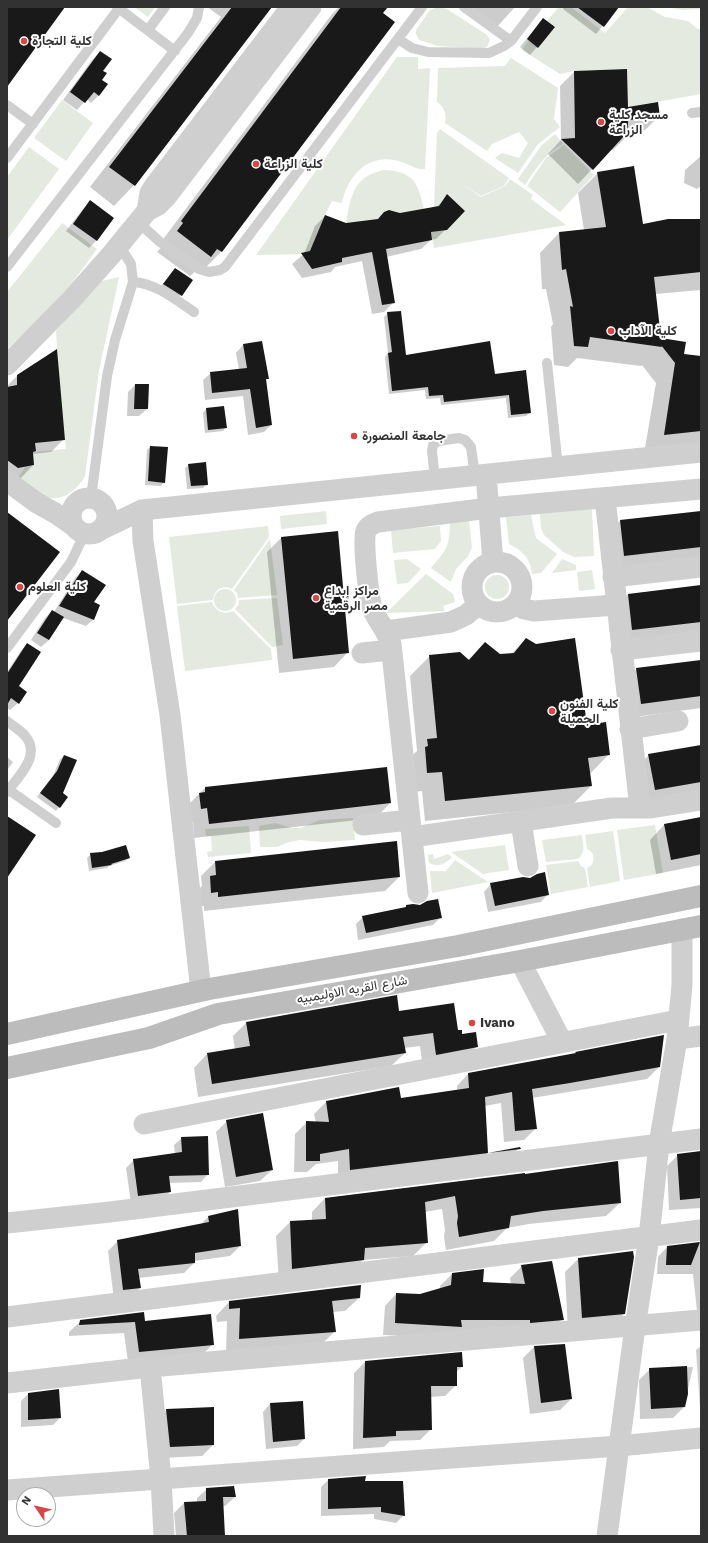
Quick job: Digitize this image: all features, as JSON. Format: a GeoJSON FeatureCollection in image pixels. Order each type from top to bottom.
{"type":"FeatureCollection","features":[{"type":"Feature","properties":{"kind":"main road","name":"شارع القريه الاوليمبيه"},"geometry":{"type":"LineString","coordinates":[[7,1034],[200,991],[458,946],[701,896]]}},
{"type":"Feature","properties":{"kind":"main road","name":"شارع القريه الاوليمبيه"},"geometry":{"type":"LineString","coordinates":[[7,1068],[149,1038],[218,1014],[520,961],[692,928]]}},
{"type":"Feature","properties":{"kind":"main road"},"geometry":{"type":"LineString","coordinates":[[458,946],[463,970]]}},
{"type":"Feature","properties":{"kind":"street"},"geometry":{"type":"LineString","coordinates":[[142,217],[154,185],[290,7]]}},
{"type":"Feature","properties":{"kind":"street"},"geometry":{"type":"LineString","coordinates":[[7,365],[60,311],[142,217],[168,196],[311,7]]}},
{"type":"Feature","properties":{"kind":"street"},"geometry":{"type":"LineString","coordinates":[[86,530],[142,510],[701,452]]}},
{"type":"Feature","properties":{"kind":"street"},"geometry":{"type":"LineString","coordinates":[[481,475],[489,508],[493,562]]}},
{"type":"Feature","properties":{"kind":"street"},"geometry":{"type":"LineString","coordinates":[[7,481],[37,503],[86,530],[106,523],[107,512],[101,502],[89,500],[72,510],[72,516],[86,530]]}},
{"type":"Feature","properties":{"kind":"street"},"geometry":{"type":"LineString","coordinates":[[418,893],[389,641],[376,616],[370,598],[364,541],[366,531],[369,527],[378,522],[489,508],[701,489]]}},
{"type":"Feature","properties":{"kind":"street"},"geometry":{"type":"LineString","coordinates":[[605,498],[640,808]]}},
{"type":"Feature","properties":{"kind":"street"},"geometry":{"type":"LineString","coordinates":[[45,507],[89,500],[124,505],[142,510]]}},
{"type":"Feature","properties":{"kind":"street"},"geometry":{"type":"LineString","coordinates":[[142,510],[143,541],[170,715],[200,991]]}},
{"type":"Feature","properties":{"kind":"street"},"geometry":{"type":"LineString","coordinates":[[493,562],[507,564],[517,572],[520,578],[522,591],[516,603],[504,611],[497,612],[490,611],[479,604],[473,592],[473,579],[481,568],[493,562]]}},
{"type":"Feature","properties":{"kind":"street"},"geometry":{"type":"LineString","coordinates":[[613,577],[701,567]]}},
{"type":"Feature","properties":{"kind":"street"},"geometry":{"type":"LineString","coordinates":[[516,603],[524,609],[534,611],[616,604]]}},
{"type":"Feature","properties":{"kind":"street"},"geometry":{"type":"LineString","coordinates":[[362,654],[389,641],[450,622],[466,615],[479,604]]}},
{"type":"Feature","properties":{"kind":"street"},"geometry":{"type":"LineString","coordinates":[[621,650],[701,641]]}},
{"type":"Feature","properties":{"kind":"street"},"geometry":{"type":"LineString","coordinates":[[630,729],[678,721]]}},
{"type":"Feature","properties":{"kind":"street"},"geometry":{"type":"LineString","coordinates":[[363,825],[411,828],[521,822],[612,808],[640,808],[701,800]]}},
{"type":"Feature","properties":{"kind":"street"},"geometry":{"type":"LineString","coordinates":[[521,822],[528,866]]}},
{"type":"Feature","properties":{"kind":"street"},"geometry":{"type":"LineString","coordinates":[[607,1536],[618,1446],[649,1237],[659,1144],[677,1030],[682,985],[692,928]]}},
{"type":"Feature","properties":{"kind":"street"},"geometry":{"type":"LineString","coordinates":[[520,961],[562,1042]]}},
{"type":"Feature","properties":{"kind":"street"},"geometry":{"type":"LineString","coordinates":[[144,1124],[562,1042],[677,1030],[701,1036]]}},
{"type":"Feature","properties":{"kind":"street"},"geometry":{"type":"LineString","coordinates":[[7,1223],[110,1212],[701,1139]]}},
{"type":"Feature","properties":{"kind":"street"},"geometry":{"type":"LineString","coordinates":[[7,1317],[701,1230]]}},
{"type":"Feature","properties":{"kind":"street"},"geometry":{"type":"LineString","coordinates":[[7,1383],[150,1367],[635,1327],[701,1320]]}},
{"type":"Feature","properties":{"kind":"street"},"geometry":{"type":"LineString","coordinates":[[150,1367],[161,1480],[164,1536]]}},
{"type":"Feature","properties":{"kind":"street"},"geometry":{"type":"LineString","coordinates":[[7,1490],[618,1446],[701,1438]]}},
{"type":"Feature","properties":{"kind":"lane"},"geometry":{"type":"LineString","coordinates":[[7,158],[119,7],[175,51]]}},
{"type":"Feature","properties":{"kind":"lane"},"geometry":{"type":"LineString","coordinates":[[148,30],[165,7]]}},
{"type":"Feature","properties":{"kind":"lane"},"geometry":{"type":"LineString","coordinates":[[7,267],[175,51],[193,26],[197,18],[199,7]]}},
{"type":"Feature","properties":{"kind":"lane"},"geometry":{"type":"LineString","coordinates":[[142,217],[160,242],[199,269],[209,272],[220,270],[225,267],[422,7]]}},
{"type":"Feature","properties":{"kind":"lane"},"geometry":{"type":"LineString","coordinates":[[464,7],[511,41]]}},
{"type":"Feature","properties":{"kind":"lane"},"geometry":{"type":"LineString","coordinates":[[398,39],[412,48],[428,52],[480,53],[497,50],[511,41],[537,7]]}},
{"type":"Feature","properties":{"kind":"lane"},"geometry":{"type":"LineString","coordinates":[[7,105],[33,124]]}},
{"type":"Feature","properties":{"kind":"lane"},"geometry":{"type":"LineString","coordinates":[[89,500],[107,376],[115,340],[133,282],[131,264],[119,244]]}},
{"type":"Feature","properties":{"kind":"lane"},"geometry":{"type":"LineString","coordinates":[[133,282],[144,283],[153,287],[194,312]]}},
{"type":"Feature","properties":{"kind":"lane"},"geometry":{"type":"LineString","coordinates":[[547,363],[558,467]]}},
{"type":"Feature","properties":{"kind":"lane"},"geometry":{"type":"LineString","coordinates":[[434,480],[433,445],[438,441],[459,438],[465,440],[471,447],[481,475]]}},
{"type":"Feature","properties":{"kind":"lane"},"geometry":{"type":"LineString","coordinates":[[7,648],[71,562],[86,530]]}},
{"type":"Feature","properties":{"kind":"lane"},"geometry":{"type":"LineString","coordinates":[[7,722],[26,737],[31,749],[29,762],[8,791],[56,823]]}},
{"type":"Feature","properties":{"kind":"shaded area"},"geometry":{"type":"Polygon","coordinates":[[[134,7],[155,7],[148,17],[134,7]]]}},
{"type":"Feature","properties":{"kind":"shaded area"},"geometry":{"type":"Polygon","coordinates":[[[437,7],[447,9],[487,35],[490,40],[487,47],[481,49],[438,46],[419,40],[416,30],[430,10],[437,7]]]}},
{"type":"Feature","properties":{"kind":"shaded area"},"geometry":{"type":"Polygon","coordinates":[[[559,7],[571,7],[605,33],[628,7],[647,7],[665,17],[688,21],[698,29],[701,29],[701,94],[628,107],[627,69],[574,71],[560,74],[522,50],[529,40],[538,48],[554,27],[547,21],[559,7]]]}},
{"type":"Feature","properties":{"kind":"shaded area"},"geometry":{"type":"Polygon","coordinates":[[[666,7],[701,7],[701,9],[683,10],[666,7]]]}},
{"type":"Feature","properties":{"kind":"shaded area"},"geometry":{"type":"Polygon","coordinates":[[[397,57],[418,57],[418,69],[430,68],[425,169],[416,168],[390,159],[371,162],[355,174],[349,183],[342,203],[332,201],[311,251],[305,254],[256,255],[397,57]]]}},
{"type":"Feature","properties":{"kind":"shaded area"},"geometry":{"type":"Polygon","coordinates":[[[511,58],[558,88],[554,119],[560,127],[538,144],[518,173],[495,158],[502,153],[519,158],[528,143],[519,132],[492,144],[487,151],[445,123],[446,117],[444,111],[437,102],[438,68],[505,66],[511,58]]]}},
{"type":"Feature","properties":{"kind":"shaded area"},"geometry":{"type":"Polygon","coordinates":[[[62,100],[93,123],[66,161],[34,138],[62,100]]]}},
{"type":"Feature","properties":{"kind":"shaded area"},"geometry":{"type":"Polygon","coordinates":[[[440,129],[509,178],[504,186],[481,196],[461,183],[481,197],[505,186],[510,179],[533,195],[531,199],[566,225],[434,248],[431,232],[446,227],[454,222],[465,211],[447,194],[438,207],[434,207],[437,133],[440,129]]]}},
{"type":"Feature","properties":{"kind":"shaded area"},"geometry":{"type":"Polygon","coordinates":[[[555,134],[563,144],[546,157],[525,185],[518,179],[541,146],[555,134]]]}},
{"type":"Feature","properties":{"kind":"shaded area"},"geometry":{"type":"Polygon","coordinates":[[[564,145],[594,175],[560,212],[527,186],[546,158],[564,145]]]}},
{"type":"Feature","properties":{"kind":"shaded area"},"geometry":{"type":"Polygon","coordinates":[[[29,147],[59,169],[7,240],[7,177],[29,147]]]}},
{"type":"Feature","properties":{"kind":"shaded area"},"geometry":{"type":"Polygon","coordinates":[[[383,170],[393,171],[408,176],[416,185],[424,209],[402,216],[398,212],[389,210],[379,220],[346,223],[352,196],[359,183],[365,177],[383,170]]]}},
{"type":"Feature","properties":{"kind":"shaded area"},"geometry":{"type":"Polygon","coordinates":[[[62,223],[97,249],[72,283],[48,311],[7,349],[7,292],[62,223]]]}},
{"type":"Feature","properties":{"kind":"shaded area"},"geometry":{"type":"Polygon","coordinates":[[[119,277],[99,371],[85,476],[78,486],[68,494],[63,497],[50,498],[37,492],[18,478],[25,467],[34,465],[33,452],[66,449],[60,395],[56,331],[98,282],[119,277]]]}},
{"type":"Feature","properties":{"kind":"shaded area"},"geometry":{"type":"Polygon","coordinates":[[[592,509],[594,556],[574,557],[563,552],[544,535],[541,528],[540,514],[592,509]]]}},
{"type":"Feature","properties":{"kind":"shaded area"},"geometry":{"type":"Polygon","coordinates":[[[326,511],[327,524],[281,529],[280,516],[326,511]]]}},
{"type":"Feature","properties":{"kind":"shaded area"},"geometry":{"type":"Polygon","coordinates":[[[531,515],[536,538],[557,554],[541,573],[532,574],[528,559],[522,552],[509,544],[506,517],[531,515]]]}},
{"type":"Feature","properties":{"kind":"shaded area"},"geometry":{"type":"Polygon","coordinates":[[[469,520],[472,548],[468,556],[456,569],[451,582],[431,568],[446,547],[449,537],[450,521],[469,520]]]}},
{"type":"Feature","properties":{"kind":"shaded area"},"geometry":{"type":"Polygon","coordinates":[[[268,526],[269,537],[232,589],[225,587],[219,589],[215,593],[213,600],[177,604],[169,537],[268,526]]]}},
{"type":"Feature","properties":{"kind":"shaded area"},"geometry":{"type":"Polygon","coordinates":[[[440,526],[441,541],[435,549],[393,553],[391,530],[440,526]]]}},
{"type":"Feature","properties":{"kind":"shaded area"},"geometry":{"type":"Polygon","coordinates":[[[270,539],[277,595],[238,598],[237,593],[234,590],[270,539]]]}},
{"type":"Feature","properties":{"kind":"shaded area"},"geometry":{"type":"Polygon","coordinates":[[[407,559],[421,569],[408,583],[397,584],[394,560],[407,559]]]}},
{"type":"Feature","properties":{"kind":"shaded area"},"geometry":{"type":"Polygon","coordinates":[[[562,559],[576,565],[576,570],[552,573],[562,559]]]}},
{"type":"Feature","properties":{"kind":"shaded area"},"geometry":{"type":"Polygon","coordinates":[[[592,570],[595,589],[579,591],[577,572],[592,570]]]}},
{"type":"Feature","properties":{"kind":"shaded area"},"geometry":{"type":"Polygon","coordinates":[[[426,574],[453,594],[455,602],[443,606],[445,611],[386,613],[426,574]]]}},
{"type":"Feature","properties":{"kind":"shaded area"},"geometry":{"type":"Polygon","coordinates":[[[497,575],[502,576],[508,582],[508,592],[502,598],[497,599],[492,598],[486,592],[485,587],[486,582],[492,576],[497,575]]]}},
{"type":"Feature","properties":{"kind":"shaded area"},"geometry":{"type":"Polygon","coordinates":[[[225,589],[229,590],[235,596],[235,604],[229,610],[225,611],[221,610],[215,604],[214,600],[215,596],[221,590],[225,589]]]}},
{"type":"Feature","properties":{"kind":"shaded area"},"geometry":{"type":"Polygon","coordinates":[[[277,598],[283,645],[272,647],[235,609],[239,604],[239,600],[277,598]]]}},
{"type":"Feature","properties":{"kind":"shaded area"},"geometry":{"type":"Polygon","coordinates":[[[212,602],[218,610],[223,613],[233,611],[271,649],[272,660],[185,671],[177,606],[212,602]]]}},
{"type":"Feature","properties":{"kind":"shaded area"},"geometry":{"type":"Polygon","coordinates":[[[353,818],[355,840],[324,842],[300,840],[289,842],[277,847],[260,847],[259,826],[275,823],[293,828],[300,828],[320,820],[353,818]]]}},
{"type":"Feature","properties":{"kind":"shaded area"},"geometry":{"type":"Polygon","coordinates":[[[655,825],[663,873],[624,880],[617,830],[655,825]]]}},
{"type":"Feature","properties":{"kind":"shaded area"},"geometry":{"type":"Polygon","coordinates":[[[249,826],[251,853],[208,857],[207,852],[212,851],[211,836],[206,836],[205,829],[249,826]]]}},
{"type":"Feature","properties":{"kind":"shaded area"},"geometry":{"type":"Polygon","coordinates":[[[613,831],[620,881],[590,887],[587,868],[592,865],[594,858],[591,852],[587,849],[585,835],[613,831]]]}},
{"type":"Feature","properties":{"kind":"shaded area"},"geometry":{"type":"Polygon","coordinates":[[[582,835],[583,852],[580,857],[577,859],[546,862],[542,840],[582,835]]]}},
{"type":"Feature","properties":{"kind":"shaded area"},"geometry":{"type":"Polygon","coordinates":[[[505,845],[509,870],[483,874],[451,852],[505,845]]]}},
{"type":"Feature","properties":{"kind":"shaded area"},"geometry":{"type":"Polygon","coordinates":[[[433,854],[434,859],[448,854],[452,857],[447,862],[436,865],[429,863],[428,855],[433,854]]]}},
{"type":"Feature","properties":{"kind":"shaded area"},"geometry":{"type":"Polygon","coordinates":[[[455,860],[488,882],[432,893],[430,871],[446,871],[455,860]]]}},
{"type":"Feature","properties":{"kind":"shaded area"},"geometry":{"type":"Polygon","coordinates":[[[578,861],[581,866],[585,868],[588,887],[551,894],[546,865],[578,861]]]}},
{"type":"Feature","properties":{"kind":"building","name":"كلية التجارة"},"geometry":{"type":"Polygon","coordinates":[[[7,7],[65,7],[7,87],[7,7]]]}},
{"type":"Feature","properties":{"kind":"building"},"geometry":{"type":"Polygon","coordinates":[[[232,7],[272,7],[135,186],[109,167],[232,7]]]}},
{"type":"Feature","properties":{"kind":"building","name":"كلية الزراعة"},"geometry":{"type":"Polygon","coordinates":[[[341,7],[388,7],[383,13],[395,22],[222,252],[217,249],[211,257],[177,231],[183,223],[181,221],[341,7]]]}},
{"type":"Feature","properties":{"kind":"building"},"geometry":{"type":"Polygon","coordinates":[[[577,7],[619,7],[604,27],[577,7]]]}},
{"type":"Feature","properties":{"kind":"building"},"geometry":{"type":"Polygon","coordinates":[[[543,18],[555,27],[538,48],[527,39],[543,18]]]}},
{"type":"Feature","properties":{"kind":"building"},"geometry":{"type":"Polygon","coordinates":[[[100,51],[112,59],[103,71],[107,73],[102,80],[108,84],[99,96],[94,92],[85,103],[70,92],[100,51]]]}},
{"type":"Feature","properties":{"kind":"building","name":"مسجد كلية الزراعة"},"geometry":{"type":"Polygon","coordinates":[[[627,69],[628,107],[658,102],[660,117],[628,120],[628,136],[624,136],[593,170],[561,139],[575,138],[574,71],[627,69]]]}},
{"type":"Feature","properties":{"kind":"building","name":"كلية الآداب"},"geometry":{"type":"Polygon","coordinates":[[[634,166],[643,224],[668,219],[701,219],[701,272],[654,277],[661,338],[686,342],[684,354],[701,356],[701,431],[664,435],[675,363],[661,345],[662,347],[590,337],[588,347],[574,346],[570,306],[573,307],[566,269],[562,270],[559,232],[606,227],[597,172],[634,166]]]}},
{"type":"Feature","properties":{"kind":"building"},"geometry":{"type":"Polygon","coordinates":[[[447,194],[465,211],[447,230],[431,232],[432,240],[386,249],[395,303],[382,305],[372,252],[342,258],[342,262],[312,269],[301,253],[310,251],[325,215],[346,223],[378,219],[384,212],[389,210],[400,213],[439,206],[447,194]]]}},
{"type":"Feature","properties":{"kind":"building"},"geometry":{"type":"Polygon","coordinates":[[[90,200],[114,218],[97,241],[73,224],[90,200]]]}},
{"type":"Feature","properties":{"kind":"building"},"geometry":{"type":"Polygon","coordinates":[[[175,268],[193,280],[182,296],[163,284],[175,268]]]}},
{"type":"Feature","properties":{"kind":"building"},"geometry":{"type":"Polygon","coordinates":[[[401,311],[406,355],[490,341],[495,374],[526,370],[531,413],[511,415],[509,395],[444,402],[443,395],[429,396],[428,387],[392,391],[388,353],[392,352],[387,312],[401,311]]]}},
{"type":"Feature","properties":{"kind":"building"},"geometry":{"type":"Polygon","coordinates":[[[262,341],[269,379],[266,379],[272,425],[256,428],[250,389],[212,393],[210,372],[247,368],[243,344],[262,341]]]}},
{"type":"Feature","properties":{"kind":"building"},"geometry":{"type":"Polygon","coordinates":[[[57,349],[65,440],[35,443],[36,451],[33,452],[34,465],[18,468],[7,460],[7,387],[17,385],[17,375],[57,349]]]}},
{"type":"Feature","properties":{"kind":"building"},"geometry":{"type":"Polygon","coordinates":[[[135,384],[149,384],[148,409],[134,409],[135,384]]]}},
{"type":"Feature","properties":{"kind":"building"},"geometry":{"type":"Polygon","coordinates":[[[224,406],[227,428],[208,430],[206,408],[224,406]]]}},
{"type":"Feature","properties":{"kind":"building"},"geometry":{"type":"Polygon","coordinates":[[[150,446],[168,447],[165,483],[148,481],[150,446]]]}},
{"type":"Feature","properties":{"kind":"building"},"geometry":{"type":"Polygon","coordinates":[[[206,462],[208,485],[191,486],[188,464],[206,462]]]}},
{"type":"Feature","properties":{"kind":"building"},"geometry":{"type":"Polygon","coordinates":[[[701,511],[701,547],[624,556],[620,520],[701,511]]]}},
{"type":"Feature","properties":{"kind":"building","name":"كلية العلوم"},"geometry":{"type":"Polygon","coordinates":[[[7,512],[60,552],[7,621],[7,512]]]}},
{"type":"Feature","properties":{"kind":"building","name":"مراكز إبداع مصر الرقمية"},"geometry":{"type":"Polygon","coordinates":[[[338,531],[349,653],[293,659],[281,537],[338,531]]]}},
{"type":"Feature","properties":{"kind":"building"},"geometry":{"type":"Polygon","coordinates":[[[82,570],[106,585],[94,602],[100,605],[94,620],[59,606],[82,570]]]}},
{"type":"Feature","properties":{"kind":"building"},"geometry":{"type":"Polygon","coordinates":[[[701,585],[701,622],[632,630],[628,594],[701,585]]]}},
{"type":"Feature","properties":{"kind":"building"},"geometry":{"type":"Polygon","coordinates":[[[52,610],[64,617],[49,640],[37,633],[52,610]]]}},
{"type":"Feature","properties":{"kind":"building","name":"كلية الفنون الجميلة"},"geometry":{"type":"Polygon","coordinates":[[[526,638],[536,644],[575,638],[587,725],[606,722],[610,755],[588,758],[592,786],[445,801],[442,772],[427,773],[425,747],[428,746],[427,739],[437,738],[429,655],[460,652],[469,660],[485,642],[500,654],[514,653],[526,638]]]}},
{"type":"Feature","properties":{"kind":"building"},"geometry":{"type":"Polygon","coordinates":[[[27,643],[41,652],[19,686],[27,692],[19,704],[11,698],[7,705],[7,674],[27,643]]]}},
{"type":"Feature","properties":{"kind":"building"},"geometry":{"type":"Polygon","coordinates":[[[701,660],[701,696],[641,704],[636,668],[701,660]]]}},
{"type":"Feature","properties":{"kind":"building"},"geometry":{"type":"Polygon","coordinates":[[[701,745],[701,782],[655,790],[648,754],[701,745]]]}},
{"type":"Feature","properties":{"kind":"building"},"geometry":{"type":"Polygon","coordinates":[[[64,755],[77,760],[63,793],[68,797],[60,808],[40,793],[57,771],[64,755]]]}},
{"type":"Feature","properties":{"kind":"building"},"geometry":{"type":"Polygon","coordinates":[[[387,767],[391,803],[209,824],[207,808],[201,809],[199,793],[205,792],[205,787],[387,767]]]}},
{"type":"Feature","properties":{"kind":"building"},"geometry":{"type":"Polygon","coordinates":[[[7,816],[36,835],[7,878],[7,816]]]}},
{"type":"Feature","properties":{"kind":"building"},"geometry":{"type":"Polygon","coordinates":[[[701,817],[701,854],[671,860],[664,824],[701,817]]]}},
{"type":"Feature","properties":{"kind":"building"},"geometry":{"type":"Polygon","coordinates":[[[397,841],[400,877],[218,897],[218,892],[211,893],[210,876],[216,875],[215,861],[397,841]]]}},
{"type":"Feature","properties":{"kind":"building"},"geometry":{"type":"Polygon","coordinates":[[[126,845],[130,858],[111,864],[112,865],[92,868],[90,853],[102,852],[126,845]]]}},
{"type":"Feature","properties":{"kind":"building"},"geometry":{"type":"Polygon","coordinates":[[[545,872],[549,895],[495,906],[490,883],[523,877],[530,878],[545,872]]]}},
{"type":"Feature","properties":{"kind":"building"},"geometry":{"type":"Polygon","coordinates":[[[438,899],[442,918],[366,933],[362,916],[406,907],[406,905],[420,905],[427,901],[438,899]]]}},
{"type":"Feature","properties":{"kind":"building"},"geometry":{"type":"Polygon","coordinates":[[[397,995],[399,1011],[454,1003],[458,1030],[462,1030],[462,1034],[476,1032],[478,1047],[436,1055],[433,1033],[403,1037],[406,1053],[212,1084],[207,1053],[250,1046],[246,1022],[397,995]]]}},
{"type":"Feature","properties":{"kind":"building"},"geometry":{"type":"Polygon","coordinates":[[[664,1035],[660,1067],[532,1089],[537,1129],[515,1131],[512,1092],[485,1097],[488,1153],[520,1147],[521,1149],[350,1170],[349,1149],[320,1154],[320,1161],[306,1161],[306,1121],[329,1122],[326,1101],[399,1087],[401,1098],[469,1088],[468,1073],[664,1035]]]}},
{"type":"Feature","properties":{"kind":"building"},"geometry":{"type":"Polygon","coordinates":[[[263,1113],[273,1170],[236,1177],[226,1120],[263,1113]]]}},
{"type":"Feature","properties":{"kind":"building"},"geometry":{"type":"Polygon","coordinates":[[[208,1136],[209,1175],[169,1176],[171,1192],[138,1196],[133,1159],[182,1152],[181,1137],[208,1136]]]}},
{"type":"Feature","properties":{"kind":"building"},"geometry":{"type":"Polygon","coordinates":[[[701,1151],[701,1198],[680,1200],[677,1154],[701,1151]]]}},
{"type":"Feature","properties":{"kind":"building"},"geometry":{"type":"Polygon","coordinates":[[[618,1161],[621,1203],[543,1211],[511,1216],[509,1228],[459,1237],[455,1196],[425,1202],[428,1243],[365,1248],[364,1260],[292,1269],[290,1221],[326,1219],[325,1198],[525,1174],[618,1161]]]}},
{"type":"Feature","properties":{"kind":"building"},"geometry":{"type":"Polygon","coordinates":[[[238,1209],[241,1246],[195,1253],[195,1263],[138,1269],[141,1288],[123,1290],[117,1240],[209,1222],[208,1216],[238,1209]]]}},
{"type":"Feature","properties":{"kind":"building"},"geometry":{"type":"Polygon","coordinates":[[[700,1242],[691,1265],[666,1265],[667,1246],[700,1242]]]}},
{"type":"Feature","properties":{"kind":"building"},"geometry":{"type":"Polygon","coordinates":[[[633,1251],[634,1257],[625,1314],[582,1318],[578,1258],[633,1251]]]}},
{"type":"Feature","properties":{"kind":"building"},"geometry":{"type":"Polygon","coordinates":[[[552,1261],[564,1320],[530,1323],[530,1320],[461,1320],[462,1327],[395,1323],[396,1293],[420,1294],[451,1285],[452,1273],[484,1269],[483,1282],[525,1284],[521,1265],[552,1261]]]}},
{"type":"Feature","properties":{"kind":"building"},"geometry":{"type":"Polygon","coordinates":[[[361,1285],[360,1298],[332,1301],[336,1332],[239,1339],[240,1308],[229,1309],[229,1301],[361,1285]]]}},
{"type":"Feature","properties":{"kind":"building"},"geometry":{"type":"Polygon","coordinates":[[[144,1312],[145,1321],[211,1314],[214,1345],[139,1352],[135,1322],[79,1325],[80,1320],[144,1312]]]}},
{"type":"Feature","properties":{"kind":"building"},"geometry":{"type":"Polygon","coordinates":[[[565,1344],[572,1399],[541,1403],[534,1346],[565,1344]]]}},
{"type":"Feature","properties":{"kind":"building"},"geometry":{"type":"Polygon","coordinates":[[[462,1352],[463,1367],[457,1367],[457,1386],[431,1386],[432,1430],[396,1431],[396,1436],[363,1438],[365,1361],[462,1352]]]}},
{"type":"Feature","properties":{"kind":"building"},"geometry":{"type":"Polygon","coordinates":[[[687,1366],[688,1394],[685,1407],[651,1409],[649,1368],[687,1366]]]}},
{"type":"Feature","properties":{"kind":"building"},"geometry":{"type":"Polygon","coordinates":[[[59,1389],[61,1418],[28,1420],[28,1393],[59,1389]]]}},
{"type":"Feature","properties":{"kind":"building"},"geometry":{"type":"Polygon","coordinates":[[[303,1401],[305,1439],[273,1442],[270,1403],[303,1401]]]}},
{"type":"Feature","properties":{"kind":"building"},"geometry":{"type":"Polygon","coordinates":[[[214,1407],[214,1445],[170,1447],[166,1409],[214,1407]]]}},
{"type":"Feature","properties":{"kind":"building"},"geometry":{"type":"Polygon","coordinates":[[[366,1476],[365,1481],[403,1481],[405,1516],[381,1512],[381,1507],[328,1509],[328,1479],[366,1476]]]}},
{"type":"Feature","properties":{"kind":"building"},"geometry":{"type":"Polygon","coordinates":[[[234,1486],[236,1497],[223,1497],[225,1536],[187,1536],[184,1502],[206,1501],[206,1488],[234,1486]]]}},
{"type":"Feature","properties":{"kind":"place","name":"كلية التجارة"},"geometry":{"type":"Point","coordinates":[24,41]}},
{"type":"Feature","properties":{"kind":"place","name":"مسجد كلية الزراعة"},"geometry":{"type":"Point","coordinates":[601,122]}},
{"type":"Feature","properties":{"kind":"place","name":"كلية الزراعة"},"geometry":{"type":"Point","coordinates":[256,164]}},
{"type":"Feature","properties":{"kind":"place","name":"كلية الآداب"},"geometry":{"type":"Point","coordinates":[611,331]}},
{"type":"Feature","properties":{"kind":"place","name":"جامعة المنصورة"},"geometry":{"type":"Point","coordinates":[354,436]}},
{"type":"Feature","properties":{"kind":"place","name":"كلية العلوم"},"geometry":{"type":"Point","coordinates":[20,587]}},
{"type":"Feature","properties":{"kind":"place","name":"مراكز إبداع مصر الرقمية"},"geometry":{"type":"Point","coordinates":[316,598]}},
{"type":"Feature","properties":{"kind":"place","name":"كلية الفنون الجميلة"},"geometry":{"type":"Point","coordinates":[552,711]}},
{"type":"Feature","properties":{"kind":"place","name":"Ivano"},"geometry":{"type":"Point","coordinates":[472,1023]}}]}
